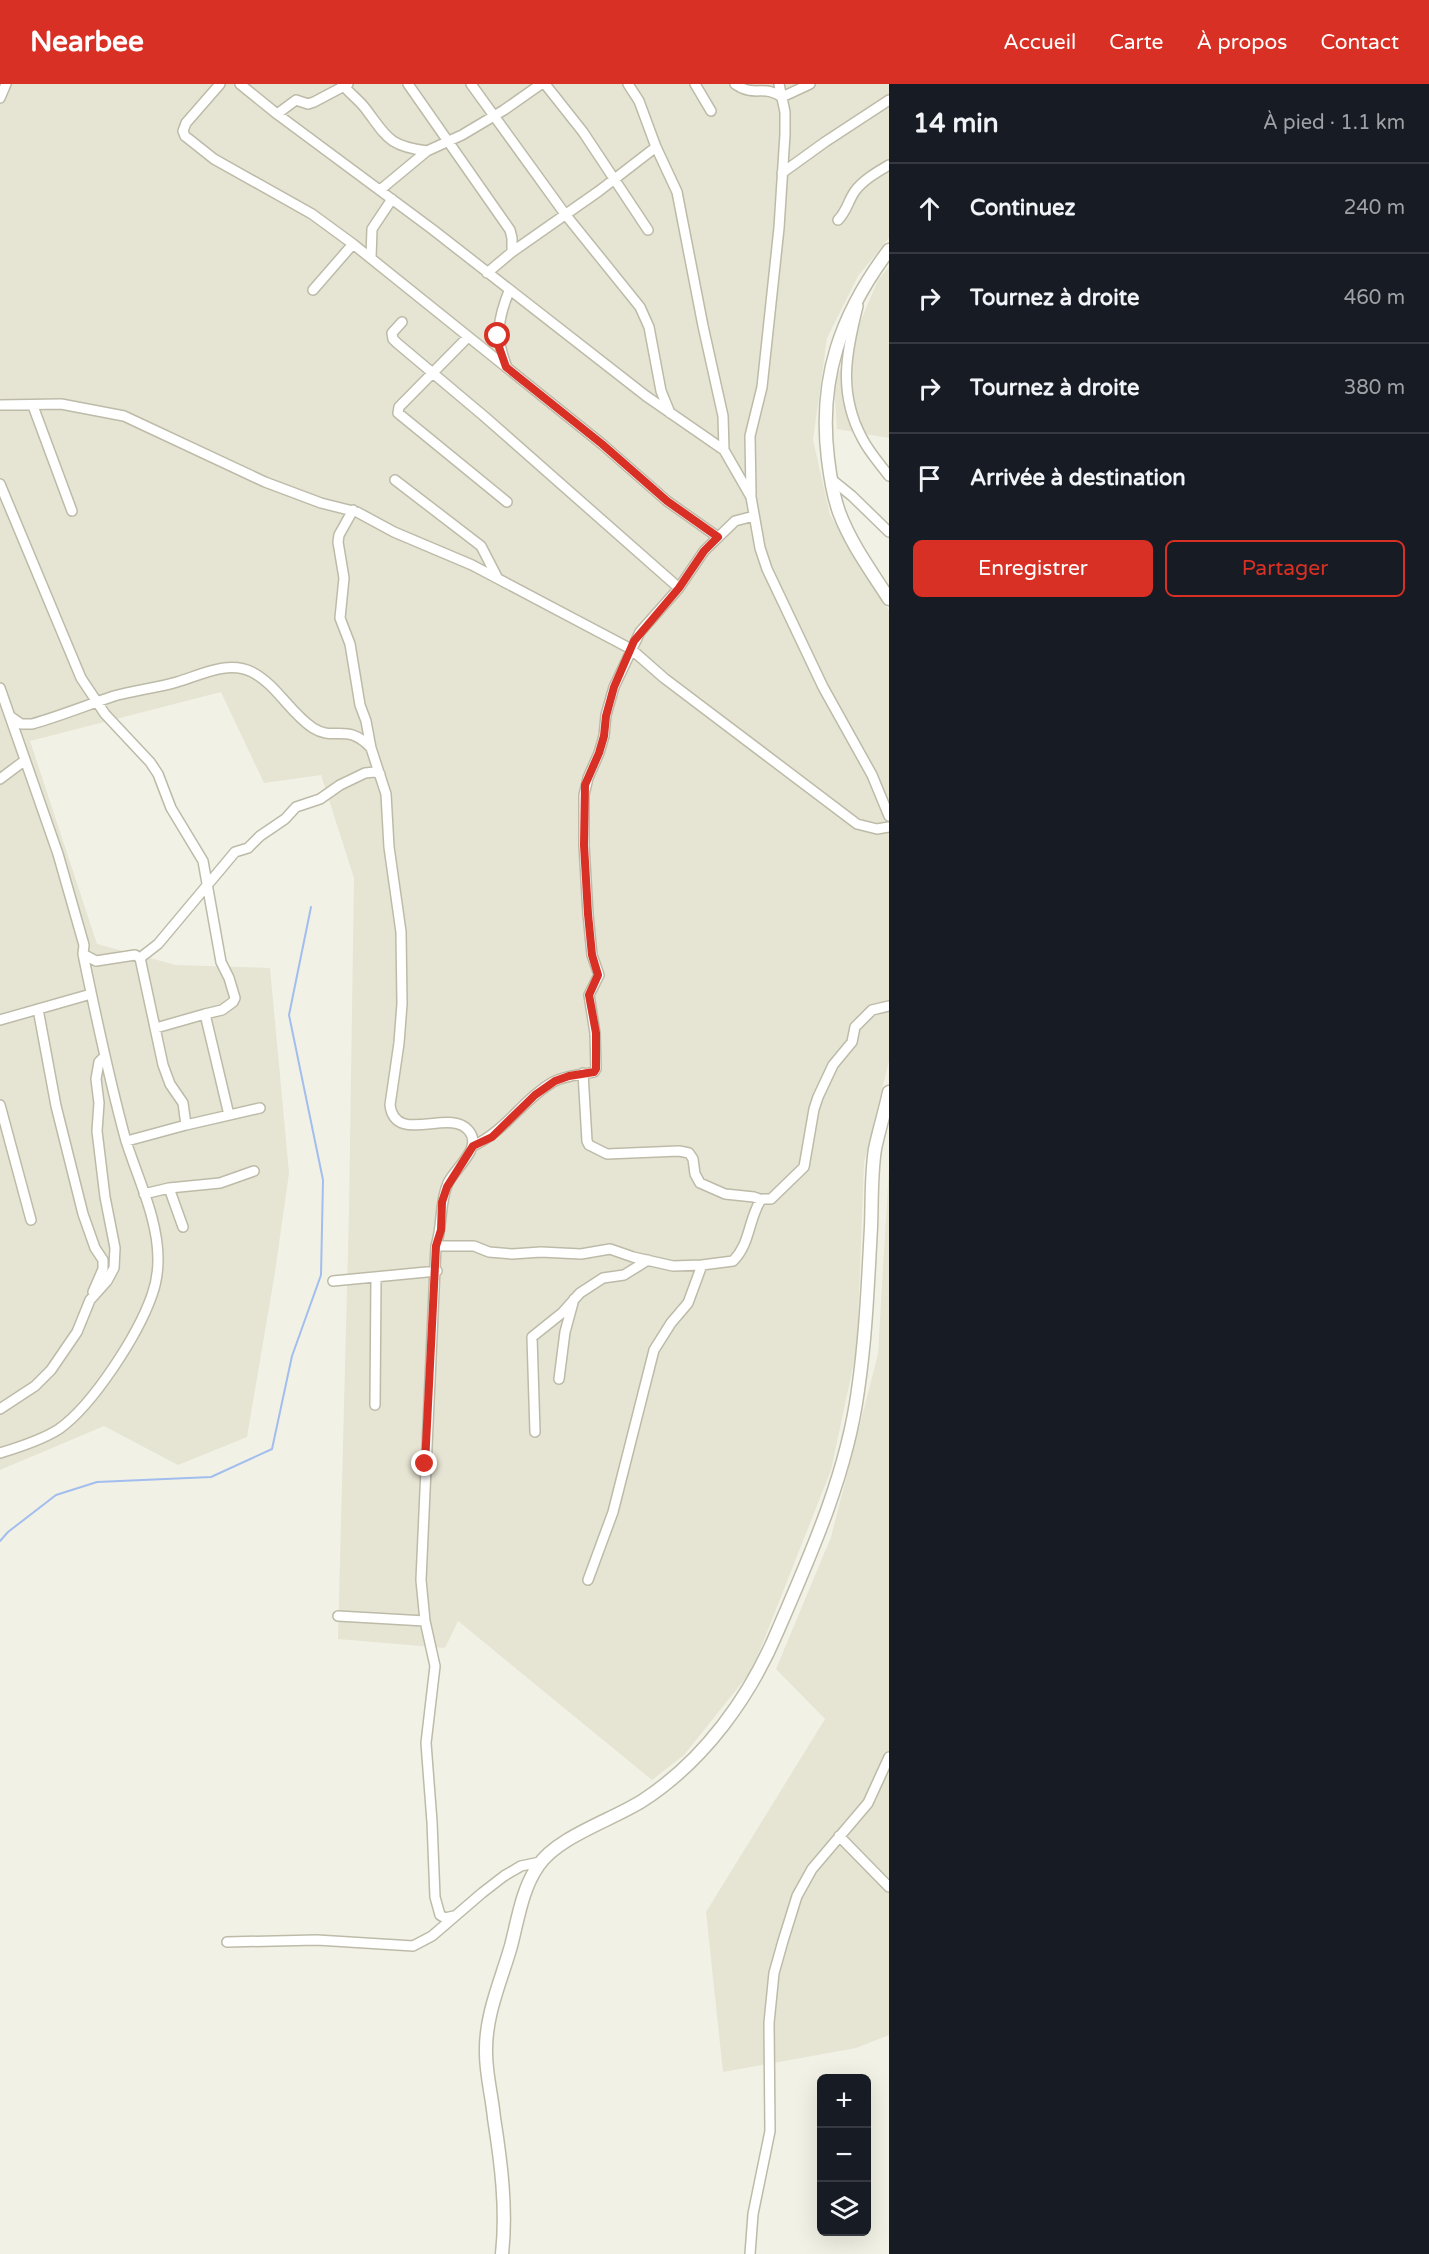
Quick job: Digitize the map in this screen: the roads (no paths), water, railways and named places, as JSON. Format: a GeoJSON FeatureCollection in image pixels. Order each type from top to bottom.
{"type":"FeatureCollection","features":[{"type":"Feature","properties":{"kind":"street"},"geometry":{"type":"LineString","coordinates":[[0,98],[6,84]]}},
{"type":"Feature","properties":{"kind":"street"},"geometry":{"type":"LineString","coordinates":[[220,84],[186,123],[183,131],[185,136],[214,159],[312,214],[353,244],[602,444],[667,501],[718,537]]}},
{"type":"Feature","properties":{"kind":"street"},"geometry":{"type":"LineString","coordinates":[[240,84],[671,414],[724,450],[751,497]]}},
{"type":"Feature","properties":{"kind":"street"},"geometry":{"type":"LineString","coordinates":[[408,84],[510,230],[512,252]]}},
{"type":"Feature","properties":{"kind":"street"},"geometry":{"type":"LineString","coordinates":[[471,84],[566,214],[644,315],[651,336],[662,391],[671,414]]}},
{"type":"Feature","properties":{"kind":"street"},"geometry":{"type":"LineString","coordinates":[[380,190],[427,151],[462,135],[543,84],[584,132],[648,230]]}},
{"type":"Feature","properties":{"kind":"street"},"geometry":{"type":"LineString","coordinates":[[628,84],[639,101],[656,147],[677,192],[723,416],[724,450]]}},
{"type":"Feature","properties":{"kind":"street"},"geometry":{"type":"LineString","coordinates":[[695,84],[711,111]]}},
{"type":"Feature","properties":{"kind":"street"},"geometry":{"type":"LineString","coordinates":[[735,84],[752,92],[773,90],[782,97]]}},
{"type":"Feature","properties":{"kind":"street"},"geometry":{"type":"LineString","coordinates":[[779,84],[786,123],[762,387],[750,436],[751,497],[760,548],[773,585],[823,687],[872,775],[889,816]]}},
{"type":"Feature","properties":{"kind":"street"},"geometry":{"type":"LineString","coordinates":[[782,97],[810,84]]}},
{"type":"Feature","properties":{"kind":"street"},"geometry":{"type":"LineString","coordinates":[[277,114],[296,100],[308,104],[345,85],[394,144],[427,151]]}},
{"type":"Feature","properties":{"kind":"street"},"geometry":{"type":"LineString","coordinates":[[782,173],[889,100]]}},
{"type":"Feature","properties":{"kind":"street"},"geometry":{"type":"LineString","coordinates":[[487,273],[512,252],[616,179],[656,147]]}},
{"type":"Feature","properties":{"kind":"street"},"geometry":{"type":"LineString","coordinates":[[838,220],[861,184],[889,165]]}},
{"type":"Feature","properties":{"kind":"street"},"geometry":{"type":"LineString","coordinates":[[371,258],[372,229],[392,199]]}},
{"type":"Feature","properties":{"kind":"street"},"geometry":{"type":"LineString","coordinates":[[314,290],[353,244]]}},
{"type":"Feature","properties":{"kind":"street"},"geometry":{"type":"LineString","coordinates":[[889,250],[862,289],[835,351],[827,386],[826,439],[831,479],[840,514],[854,545],[889,599]]}},
{"type":"Feature","properties":{"kind":"street"},"geometry":{"type":"LineString","coordinates":[[862,289],[846,365],[848,401],[862,439],[889,477]]}},
{"type":"Feature","properties":{"kind":"street"},"geometry":{"type":"LineString","coordinates":[[506,367],[499,347],[498,323],[509,291]]}},
{"type":"Feature","properties":{"kind":"street"},"geometry":{"type":"LineString","coordinates":[[402,322],[392,333],[393,339],[434,372],[679,588]]}},
{"type":"Feature","properties":{"kind":"street"},"geometry":{"type":"LineString","coordinates":[[468,337],[399,407],[398,413],[507,502]]}},
{"type":"Feature","properties":{"kind":"street"},"geometry":{"type":"LineString","coordinates":[[0,405],[61,404],[124,416],[265,482],[339,509],[352,510],[394,532],[497,577],[631,649],[664,678],[857,824],[877,829],[889,827]]}},
{"type":"Feature","properties":{"kind":"street"},"geometry":{"type":"LineString","coordinates":[[33,406],[72,511]]}},
{"type":"Feature","properties":{"kind":"street"},"geometry":{"type":"LineString","coordinates":[[831,479],[889,532]]}},
{"type":"Feature","properties":{"kind":"street"},"geometry":{"type":"LineString","coordinates":[[395,480],[481,546],[497,577]]}},
{"type":"Feature","properties":{"kind":"street"},"geometry":{"type":"LineString","coordinates":[[0,484],[81,678],[96,703],[150,762],[158,774],[171,808],[203,861],[221,962],[235,998],[222,1010],[156,1028]]}},
{"type":"Feature","properties":{"kind":"street"},"geometry":{"type":"LineString","coordinates":[[352,510],[339,535],[338,542],[344,578],[340,618],[350,644],[360,705],[386,794],[389,847],[401,932],[402,1004],[390,1105],[391,1115],[398,1122],[407,1124],[458,1124],[471,1132],[473,1146]]}},
{"type":"Feature","properties":{"kind":"street"},"geometry":{"type":"LineString","coordinates":[[454,1916],[445,1918],[440,1915],[435,1897],[426,1743],[435,1666],[425,1621],[420,1580],[436,1246],[441,1230],[442,1202],[447,1187],[473,1146],[492,1137],[540,1091],[555,1081],[594,1072],[596,1069],[596,1033],[589,995],[598,978],[592,955],[588,914],[584,795],[601,744],[614,687],[640,632],[679,588],[704,551],[735,521],[754,516]]}},
{"type":"Feature","properties":{"kind":"street"},"geometry":{"type":"LineString","coordinates":[[11,717],[21,724],[32,724],[115,696],[177,682],[204,672],[239,668],[251,671],[263,679],[313,729],[329,734],[353,734],[363,739],[371,748]]}},
{"type":"Feature","properties":{"kind":"street"},"geometry":{"type":"LineString","coordinates":[[0,688],[58,854],[84,945],[83,954],[104,1057],[126,1141],[156,1232],[158,1258],[153,1295],[138,1326],[101,1385],[60,1428],[48,1435],[0,1453]]}},
{"type":"Feature","properties":{"kind":"street"},"geometry":{"type":"LineString","coordinates":[[0,779],[24,761]]}},
{"type":"Feature","properties":{"kind":"street"},"geometry":{"type":"LineString","coordinates":[[140,958],[158,944],[235,852],[248,848],[266,831],[285,819],[296,807],[320,799],[340,785],[366,773],[380,774]]}},
{"type":"Feature","properties":{"kind":"street"},"geometry":{"type":"LineString","coordinates":[[83,954],[96,961],[135,955],[140,958],[163,1065],[170,1084],[183,1103],[186,1125]]}},
{"type":"Feature","properties":{"kind":"street"},"geometry":{"type":"LineString","coordinates":[[0,1020],[91,994]]}},
{"type":"Feature","properties":{"kind":"street"},"geometry":{"type":"LineString","coordinates":[[583,1073],[589,1145],[607,1154],[679,1151],[688,1153],[693,1159],[695,1174],[700,1183],[725,1194],[762,1200],[771,1199],[783,1190],[804,1167],[814,1110],[828,1073],[852,1042],[858,1022],[872,1010],[889,1006]]}},
{"type":"Feature","properties":{"kind":"street"},"geometry":{"type":"LineString","coordinates":[[0,1409],[35,1386],[51,1370],[77,1332],[103,1269],[103,1260],[95,1248],[83,1214],[56,1106],[38,1008]]}},
{"type":"Feature","properties":{"kind":"street"},"geometry":{"type":"LineString","coordinates":[[205,1014],[229,1115]]}},
{"type":"Feature","properties":{"kind":"street"},"geometry":{"type":"LineString","coordinates":[[90,1300],[107,1281],[114,1268],[115,1248],[105,1197],[97,1131],[99,1103],[96,1079],[99,1062],[104,1057]]}},
{"type":"Feature","properties":{"kind":"street"},"geometry":{"type":"LineString","coordinates":[[502,2254],[503,2227],[499,2158],[486,2050],[491,2009],[531,1876],[540,1862],[568,1840],[641,1801],[674,1777],[720,1730],[741,1702],[777,1634],[822,1525],[839,1472],[856,1403],[867,1309],[874,1164],[889,1092]]}},
{"type":"Feature","properties":{"kind":"street"},"geometry":{"type":"LineString","coordinates":[[0,1105],[31,1220]]}},
{"type":"Feature","properties":{"kind":"street"},"geometry":{"type":"LineString","coordinates":[[126,1141],[260,1108]]}},
{"type":"Feature","properties":{"kind":"street"},"geometry":{"type":"LineString","coordinates":[[144,1194],[170,1188],[220,1183],[255,1171]]}},
{"type":"Feature","properties":{"kind":"street"},"geometry":{"type":"LineString","coordinates":[[170,1188],[183,1227]]}},
{"type":"Feature","properties":{"kind":"street"},"geometry":{"type":"LineString","coordinates":[[436,1246],[474,1245],[489,1252],[512,1254],[541,1252],[573,1254],[610,1249],[673,1266],[733,1262],[740,1254],[748,1237],[751,1220],[762,1200]]}},
{"type":"Feature","properties":{"kind":"street"},"geometry":{"type":"LineString","coordinates":[[536,1432],[532,1337],[562,1312],[574,1298],[603,1278],[624,1275],[648,1260]]}},
{"type":"Feature","properties":{"kind":"street"},"geometry":{"type":"LineString","coordinates":[[588,1580],[613,1512],[654,1350],[671,1323],[688,1303],[702,1265]]}},
{"type":"Feature","properties":{"kind":"street"},"geometry":{"type":"LineString","coordinates":[[333,1281],[436,1271]]}},
{"type":"Feature","properties":{"kind":"street"},"geometry":{"type":"LineString","coordinates":[[375,1405],[376,1278]]}},
{"type":"Feature","properties":{"kind":"street"},"geometry":{"type":"LineString","coordinates":[[559,1379],[574,1298]]}},
{"type":"Feature","properties":{"kind":"street"},"geometry":{"type":"LineString","coordinates":[[338,1616],[425,1621]]}},
{"type":"Feature","properties":{"kind":"street"},"geometry":{"type":"LineString","coordinates":[[750,2254],[753,2214],[770,2131],[769,2023],[774,1973],[797,1896],[812,1869],[868,1803],[889,1757]]}},
{"type":"Feature","properties":{"kind":"street"},"geometry":{"type":"LineString","coordinates":[[839,1836],[889,1887]]}},
{"type":"Feature","properties":{"kind":"street"},"geometry":{"type":"LineString","coordinates":[[227,1942],[317,1940],[413,1946],[432,1936],[482,1893],[512,1872],[530,1863],[540,1862]]}},
{"type":"Feature","properties":{"kind":"waterway"},"geometry":{"type":"LineString","coordinates":[[0,1541],[8,1532],[56,1495],[97,1482],[211,1477],[272,1449],[292,1356],[321,1275],[323,1180],[289,1015],[311,907]]}}]}
